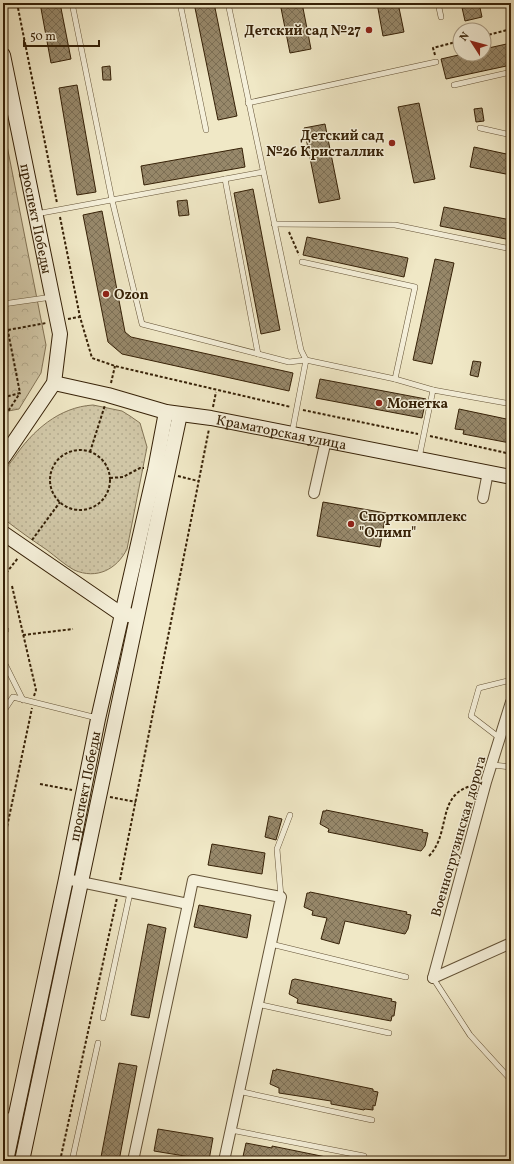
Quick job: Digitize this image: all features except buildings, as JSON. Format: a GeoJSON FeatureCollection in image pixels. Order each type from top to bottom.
{"type":"FeatureCollection","features":[{"type":"Feature","properties":{"kind":"main road","name":"проспект Победы"},"geometry":{"type":"LineString","coordinates":[[3,55],[9,101],[58,321],[60,334],[54,383]]}},
{"type":"Feature","properties":{"kind":"main road","name":"Краматорская улица"},"geometry":{"type":"LineString","coordinates":[[54,383],[108,395],[166,412],[211,418],[511,476]]}},
{"type":"Feature","properties":{"kind":"main road"},"geometry":{"type":"LineString","coordinates":[[3,458],[54,383]]}},
{"type":"Feature","properties":{"kind":"main road","name":"проспект Победы"},"geometry":{"type":"LineString","coordinates":[[6,1161],[9,1116],[66,879],[98,719],[155,470],[166,412]]}},
{"type":"Feature","properties":{"kind":"main road"},"geometry":{"type":"LineString","coordinates":[[23,1161],[180,414]]}},
{"type":"Feature","properties":{"kind":"main road"},"geometry":{"type":"LineString","coordinates":[[3,533],[121,614],[137,615]]}},
{"type":"Feature","properties":{"kind":"street"},"geometry":{"type":"LineString","coordinates":[[314,493],[326,440]]}},
{"type":"Feature","properties":{"kind":"street"},"geometry":{"type":"LineString","coordinates":[[483,498],[488,472]]}},
{"type":"Feature","properties":{"kind":"street","name":"Военногрузинская дорога"},"geometry":{"type":"LineString","coordinates":[[434,978],[486,782],[501,739],[511,702]]}},
{"type":"Feature","properties":{"kind":"street"},"geometry":{"type":"LineString","coordinates":[[66,879],[188,904]]}},
{"type":"Feature","properties":{"kind":"street"},"geometry":{"type":"LineString","coordinates":[[134,1161],[193,880],[281,897],[224,1161]]}},
{"type":"Feature","properties":{"kind":"street"},"geometry":{"type":"LineString","coordinates":[[434,978],[511,942]]}},
{"type":"Feature","properties":{"kind":"lane"},"geometry":{"type":"LineString","coordinates":[[72,3],[112,200],[142,324],[288,362],[306,360],[395,379],[433,390],[511,404]]}},
{"type":"Feature","properties":{"kind":"lane"},"geometry":{"type":"LineString","coordinates":[[180,3],[206,130]]}},
{"type":"Feature","properties":{"kind":"lane"},"geometry":{"type":"LineString","coordinates":[[228,3],[301,350],[306,360],[292,434]]}},
{"type":"Feature","properties":{"kind":"lane"},"geometry":{"type":"LineString","coordinates":[[438,3],[441,17]]}},
{"type":"Feature","properties":{"kind":"lane"},"geometry":{"type":"LineString","coordinates":[[248,103],[436,62]]}},
{"type":"Feature","properties":{"kind":"lane"},"geometry":{"type":"LineString","coordinates":[[454,85],[511,72]]}},
{"type":"Feature","properties":{"kind":"lane"},"geometry":{"type":"LineString","coordinates":[[480,128],[511,134]]}},
{"type":"Feature","properties":{"kind":"lane"},"geometry":{"type":"LineString","coordinates":[[35,214],[263,172]]}},
{"type":"Feature","properties":{"kind":"lane"},"geometry":{"type":"LineString","coordinates":[[225,179],[258,354]]}},
{"type":"Feature","properties":{"kind":"lane"},"geometry":{"type":"LineString","coordinates":[[274,224],[395,225],[511,249]]}},
{"type":"Feature","properties":{"kind":"lane"},"geometry":{"type":"LineString","coordinates":[[302,262],[415,286],[395,379]]}},
{"type":"Feature","properties":{"kind":"lane"},"geometry":{"type":"LineString","coordinates":[[3,304],[53,296]]}},
{"type":"Feature","properties":{"kind":"lane"},"geometry":{"type":"LineString","coordinates":[[418,459],[433,390]]}},
{"type":"Feature","properties":{"kind":"lane"},"geometry":{"type":"LineString","coordinates":[[3,660],[24,700]]}},
{"type":"Feature","properties":{"kind":"lane"},"geometry":{"type":"LineString","coordinates":[[501,739],[472,716],[479,688],[511,680]]}},
{"type":"Feature","properties":{"kind":"lane"},"geometry":{"type":"LineString","coordinates":[[3,712],[13,697],[98,719]]}},
{"type":"Feature","properties":{"kind":"lane"},"geometry":{"type":"LineString","coordinates":[[493,764],[511,768]]}},
{"type":"Feature","properties":{"kind":"lane"},"geometry":{"type":"LineString","coordinates":[[281,897],[277,849],[290,815]]}},
{"type":"Feature","properties":{"kind":"lane"},"geometry":{"type":"LineString","coordinates":[[103,1018],[130,893]]}},
{"type":"Feature","properties":{"kind":"lane"},"geometry":{"type":"LineString","coordinates":[[271,944],[406,977]]}},
{"type":"Feature","properties":{"kind":"lane"},"geometry":{"type":"LineString","coordinates":[[434,978],[470,1035],[511,1080]]}},
{"type":"Feature","properties":{"kind":"lane"},"geometry":{"type":"LineString","coordinates":[[258,1004],[390,1033]]}},
{"type":"Feature","properties":{"kind":"lane"},"geometry":{"type":"LineString","coordinates":[[72,1161],[98,1043]]}},
{"type":"Feature","properties":{"kind":"lane"},"geometry":{"type":"LineString","coordinates":[[238,1091],[372,1120]]}},
{"type":"Feature","properties":{"kind":"lane"},"geometry":{"type":"LineString","coordinates":[[231,1130],[364,1156]]}},
{"type":"Feature","properties":{"kind":"path"},"geometry":{"type":"LineString","coordinates":[[17,3],[80,317],[92,358],[115,366],[216,391],[511,454]]}},
{"type":"Feature","properties":{"kind":"path"},"geometry":{"type":"LineString","coordinates":[[492,34],[511,29]]}},
{"type":"Feature","properties":{"kind":"path"},"geometry":{"type":"LineString","coordinates":[[433,48],[452,44]]}},
{"type":"Feature","properties":{"kind":"path"},"geometry":{"type":"LineString","coordinates":[[286,224],[302,262]]}},
{"type":"Feature","properties":{"kind":"path"},"geometry":{"type":"LineString","coordinates":[[3,304],[20,393],[3,419]]}},
{"type":"Feature","properties":{"kind":"path"},"geometry":{"type":"LineString","coordinates":[[8,330],[80,317]]}},
{"type":"Feature","properties":{"kind":"path"},"geometry":{"type":"LineString","coordinates":[[90,452],[108,395],[115,366]]}},
{"type":"Feature","properties":{"kind":"path"},"geometry":{"type":"LineString","coordinates":[[3,385],[5,397],[20,393]]}},
{"type":"Feature","properties":{"kind":"path"},"geometry":{"type":"LineString","coordinates":[[60,1161],[118,890],[216,391]]}},
{"type":"Feature","properties":{"kind":"path"},"geometry":{"type":"LineString","coordinates":[[78,450],[90,452],[100,458],[107,467],[110,478],[108,490],[102,500],[93,507],[82,510],[70,508],[60,502],[53,493],[50,481],[52,470],[58,460],[67,453],[78,450]]}},
{"type":"Feature","properties":{"kind":"path"},"geometry":{"type":"LineString","coordinates":[[3,846],[36,690],[12,586]]}},
{"type":"Feature","properties":{"kind":"path"},"geometry":{"type":"LineString","coordinates":[[23,635],[73,628]]}},
{"type":"Feature","properties":{"kind":"path"},"geometry":{"type":"LineString","coordinates":[[429,856],[437,848],[452,796],[464,787],[486,782]]}},
{"type":"Feature","properties":{"kind":"green space"},"geometry":{"type":"Polygon","coordinates":[[[3,125],[46,345],[41,373],[19,409],[3,412],[3,125]]]}},
{"type":"Feature","properties":{"kind":"green space"},"geometry":{"type":"Polygon","coordinates":[[[93,405],[122,411],[140,423],[147,447],[127,549],[118,562],[112,567],[105,571],[91,574],[74,570],[4,519],[2,489],[3,477],[6,469],[21,448],[38,430],[48,422],[69,410],[93,405]]]}},
{"type":"Feature","properties":{"kind":"place","name":"Детский сад №27"},"geometry":{"type":"Point","coordinates":[369,30]}},
{"type":"Feature","properties":{"kind":"place","name":"Детский сад №26 Кристаллик"},"geometry":{"type":"Point","coordinates":[392,143]}},
{"type":"Feature","properties":{"kind":"place","name":"Ozon"},"geometry":{"type":"Point","coordinates":[106,294]}},
{"type":"Feature","properties":{"kind":"place","name":"Монетка"},"geometry":{"type":"Point","coordinates":[379,403]}},
{"type":"Feature","properties":{"kind":"place","name":"Спорткомплекс \"Олимп\""},"geometry":{"type":"Point","coordinates":[351,524]}}]}
